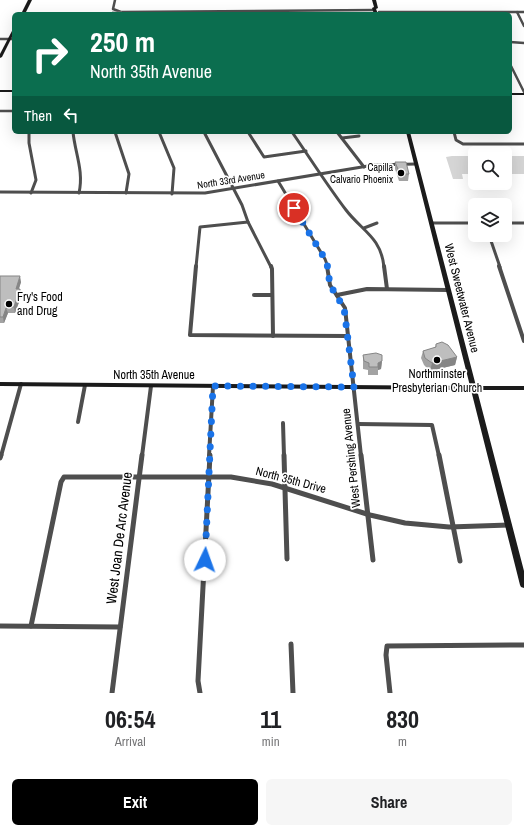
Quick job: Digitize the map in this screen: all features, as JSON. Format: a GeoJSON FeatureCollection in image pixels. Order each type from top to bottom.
{"type":"FeatureCollection","features":[{"type":"Feature","properties":{"kind":"street"},"geometry":{"type":"LineString","coordinates":[[24,12],[30,0]]}},
{"type":"Feature","properties":{"kind":"street"},"geometry":{"type":"LineString","coordinates":[[115,0],[112,8],[114,11],[199,12]]}},
{"type":"Feature","properties":{"kind":"street"},"geometry":{"type":"LineString","coordinates":[[374,0],[377,12]]}},
{"type":"Feature","properties":{"kind":"street"},"geometry":{"type":"LineString","coordinates":[[313,12],[370,12]]}},
{"type":"Feature","properties":{"kind":"street"},"geometry":{"type":"LineString","coordinates":[[512,12],[524,12]]}},
{"type":"Feature","properties":{"kind":"street"},"geometry":{"type":"LineString","coordinates":[[517,12],[524,26]]}},
{"type":"Feature","properties":{"kind":"street"},"geometry":{"type":"LineString","coordinates":[[0,57],[12,34]]}},
{"type":"Feature","properties":{"kind":"street"},"geometry":{"type":"LineString","coordinates":[[0,40],[9,40]]}},
{"type":"Feature","properties":{"kind":"street"},"geometry":{"type":"LineString","coordinates":[[512,42],[524,43]]}},
{"type":"Feature","properties":{"kind":"street"},"geometry":{"type":"LineString","coordinates":[[512,68],[524,93],[512,94]]}},
{"type":"Feature","properties":{"kind":"street"},"geometry":{"type":"LineString","coordinates":[[0,91],[12,91]]}},
{"type":"Feature","properties":{"kind":"street"},"geometry":{"type":"LineString","coordinates":[[0,111],[12,111]]}},
{"type":"Feature","properties":{"kind":"street"},"geometry":{"type":"LineString","coordinates":[[29,134],[29,144],[36,180],[31,193]]}},
{"type":"Feature","properties":{"kind":"street"},"geometry":{"type":"LineString","coordinates":[[73,134],[83,177],[79,193]]}},
{"type":"Feature","properties":{"kind":"street"},"geometry":{"type":"LineString","coordinates":[[116,134],[129,174],[126,193]]}},
{"type":"Feature","properties":{"kind":"street"},"geometry":{"type":"LineString","coordinates":[[160,134],[174,168],[172,194]]}},
{"type":"Feature","properties":{"kind":"street"},"geometry":{"type":"LineString","coordinates":[[205,134],[243,207],[248,222],[272,269],[273,336]]}},
{"type":"Feature","properties":{"kind":"street"},"geometry":{"type":"LineString","coordinates":[[249,134],[264,157],[306,151]]}},
{"type":"Feature","properties":{"kind":"street"},"geometry":{"type":"LineString","coordinates":[[293,134],[347,212],[373,239],[383,256],[387,289]]}},
{"type":"Feature","properties":{"kind":"street"},"geometry":{"type":"LineString","coordinates":[[339,134],[364,167]]}},
{"type":"Feature","properties":{"kind":"street","name":"West Sweetwater Avenue"},"geometry":{"type":"LineString","coordinates":[[408,134],[524,585]]}},
{"type":"Feature","properties":{"kind":"street"},"geometry":{"type":"LineString","coordinates":[[454,134],[456,140],[460,143],[524,144]]}},
{"type":"Feature","properties":{"kind":"street"},"geometry":{"type":"LineString","coordinates":[[342,138],[359,136]]}},
{"type":"Feature","properties":{"kind":"street","name":"North 33rd Avenue"},"geometry":{"type":"LineString","coordinates":[[0,192],[205,193],[381,164],[416,164]]}},
{"type":"Feature","properties":{"kind":"street","name":"West Pershing Avenue"},"geometry":{"type":"LineString","coordinates":[[278,181],[325,259],[327,263],[330,285],[344,308],[373,560]]}},
{"type":"Feature","properties":{"kind":"street"},"geometry":{"type":"LineString","coordinates":[[248,222],[200,227],[190,335],[348,336]]}},
{"type":"Feature","properties":{"kind":"street"},"geometry":{"type":"LineString","coordinates":[[364,228],[377,223]]}},
{"type":"Feature","properties":{"kind":"street"},"geometry":{"type":"LineString","coordinates":[[431,223],[468,223]]}},
{"type":"Feature","properties":{"kind":"street"},"geometry":{"type":"LineString","coordinates":[[512,223],[524,223]]}},
{"type":"Feature","properties":{"kind":"street"},"geometry":{"type":"LineString","coordinates":[[491,242],[524,341]]}},
{"type":"Feature","properties":{"kind":"street"},"geometry":{"type":"LineString","coordinates":[[337,295],[359,290],[448,290]]}},
{"type":"Feature","properties":{"kind":"street"},"geometry":{"type":"LineString","coordinates":[[254,295],[272,295]]}},
{"type":"Feature","properties":{"kind":"street","name":"North 35th Avenue"},"geometry":{"type":"LineString","coordinates":[[0,384],[524,388]]}},
{"type":"Feature","properties":{"kind":"street"},"geometry":{"type":"LineString","coordinates":[[0,458],[21,384]]}},
{"type":"Feature","properties":{"kind":"street"},"geometry":{"type":"LineString","coordinates":[[78,422],[85,385]]}},
{"type":"Feature","properties":{"kind":"street","name":"West Joan De Arc Avenue"},"geometry":{"type":"LineString","coordinates":[[112,693],[151,386]]}},
{"type":"Feature","properties":{"kind":"street"},"geometry":{"type":"LineString","coordinates":[[199,693],[198,681],[213,386]]}},
{"type":"Feature","properties":{"kind":"street"},"geometry":{"type":"LineString","coordinates":[[283,423],[287,559]]}},
{"type":"Feature","properties":{"kind":"street"},"geometry":{"type":"LineString","coordinates":[[358,424],[432,426],[460,561]]}},
{"type":"Feature","properties":{"kind":"street","name":"North 35th Drive"},"geometry":{"type":"LineString","coordinates":[[31,626],[61,482],[64,477],[209,476],[246,478],[413,525],[508,525]]}},
{"type":"Feature","properties":{"kind":"street"},"geometry":{"type":"LineString","coordinates":[[0,626],[120,627]]}},
{"type":"Feature","properties":{"kind":"street"},"geometry":{"type":"LineString","coordinates":[[291,644],[293,693]]}},
{"type":"Feature","properties":{"kind":"street"},"geometry":{"type":"LineString","coordinates":[[390,693],[386,655],[387,646],[524,645]]}},
{"type":"Feature","properties":{"kind":"shaded area"},"geometry":{"type":"Polygon","coordinates":[[[468,156],[468,174],[462,174],[463,179],[453,179],[446,157],[468,156]]]}},
{"type":"Feature","properties":{"kind":"shaded area"},"geometry":{"type":"Polygon","coordinates":[[[512,156],[524,156],[524,174],[512,174],[512,156]]]}},
{"type":"Feature","properties":{"kind":"building"},"geometry":{"type":"Polygon","coordinates":[[[395,162],[406,162],[409,174],[400,174],[395,162]]]}},
{"type":"Feature","properties":{"kind":"building","name":"Fry's Food and Drug"},"geometry":{"type":"Polygon","coordinates":[[[0,276],[20,276],[16,289],[20,289],[14,307],[6,308],[3,317],[0,317],[0,276]]]}},
{"type":"Feature","properties":{"kind":"building"},"geometry":{"type":"Polygon","coordinates":[[[442,342],[448,345],[457,357],[432,363],[425,358],[423,351],[436,347],[436,344],[442,342]]]}},
{"type":"Feature","properties":{"kind":"building"},"geometry":{"type":"Polygon","coordinates":[[[376,353],[382,355],[382,361],[378,363],[378,367],[369,367],[369,363],[364,361],[363,355],[376,353]]]}},
{"type":"Feature","properties":{"kind":"place","name":"Capilla Calvario Phoenix"},"geometry":{"type":"Point","coordinates":[401,173]}},
{"type":"Feature","properties":{"kind":"place","name":"Fry's Food and Drug"},"geometry":{"type":"Point","coordinates":[9,304]}},
{"type":"Feature","properties":{"kind":"place","name":"Northminster Presbyterian Church"},"geometry":{"type":"Point","coordinates":[437,360]}},
{"type":"Feature","properties":{"kind":"route"},"geometry":{"type":"LineString","coordinates":[[205,560],[213,386],[354,387],[343,304],[330,285],[327,263],[325,259],[294,208]]}}]}
